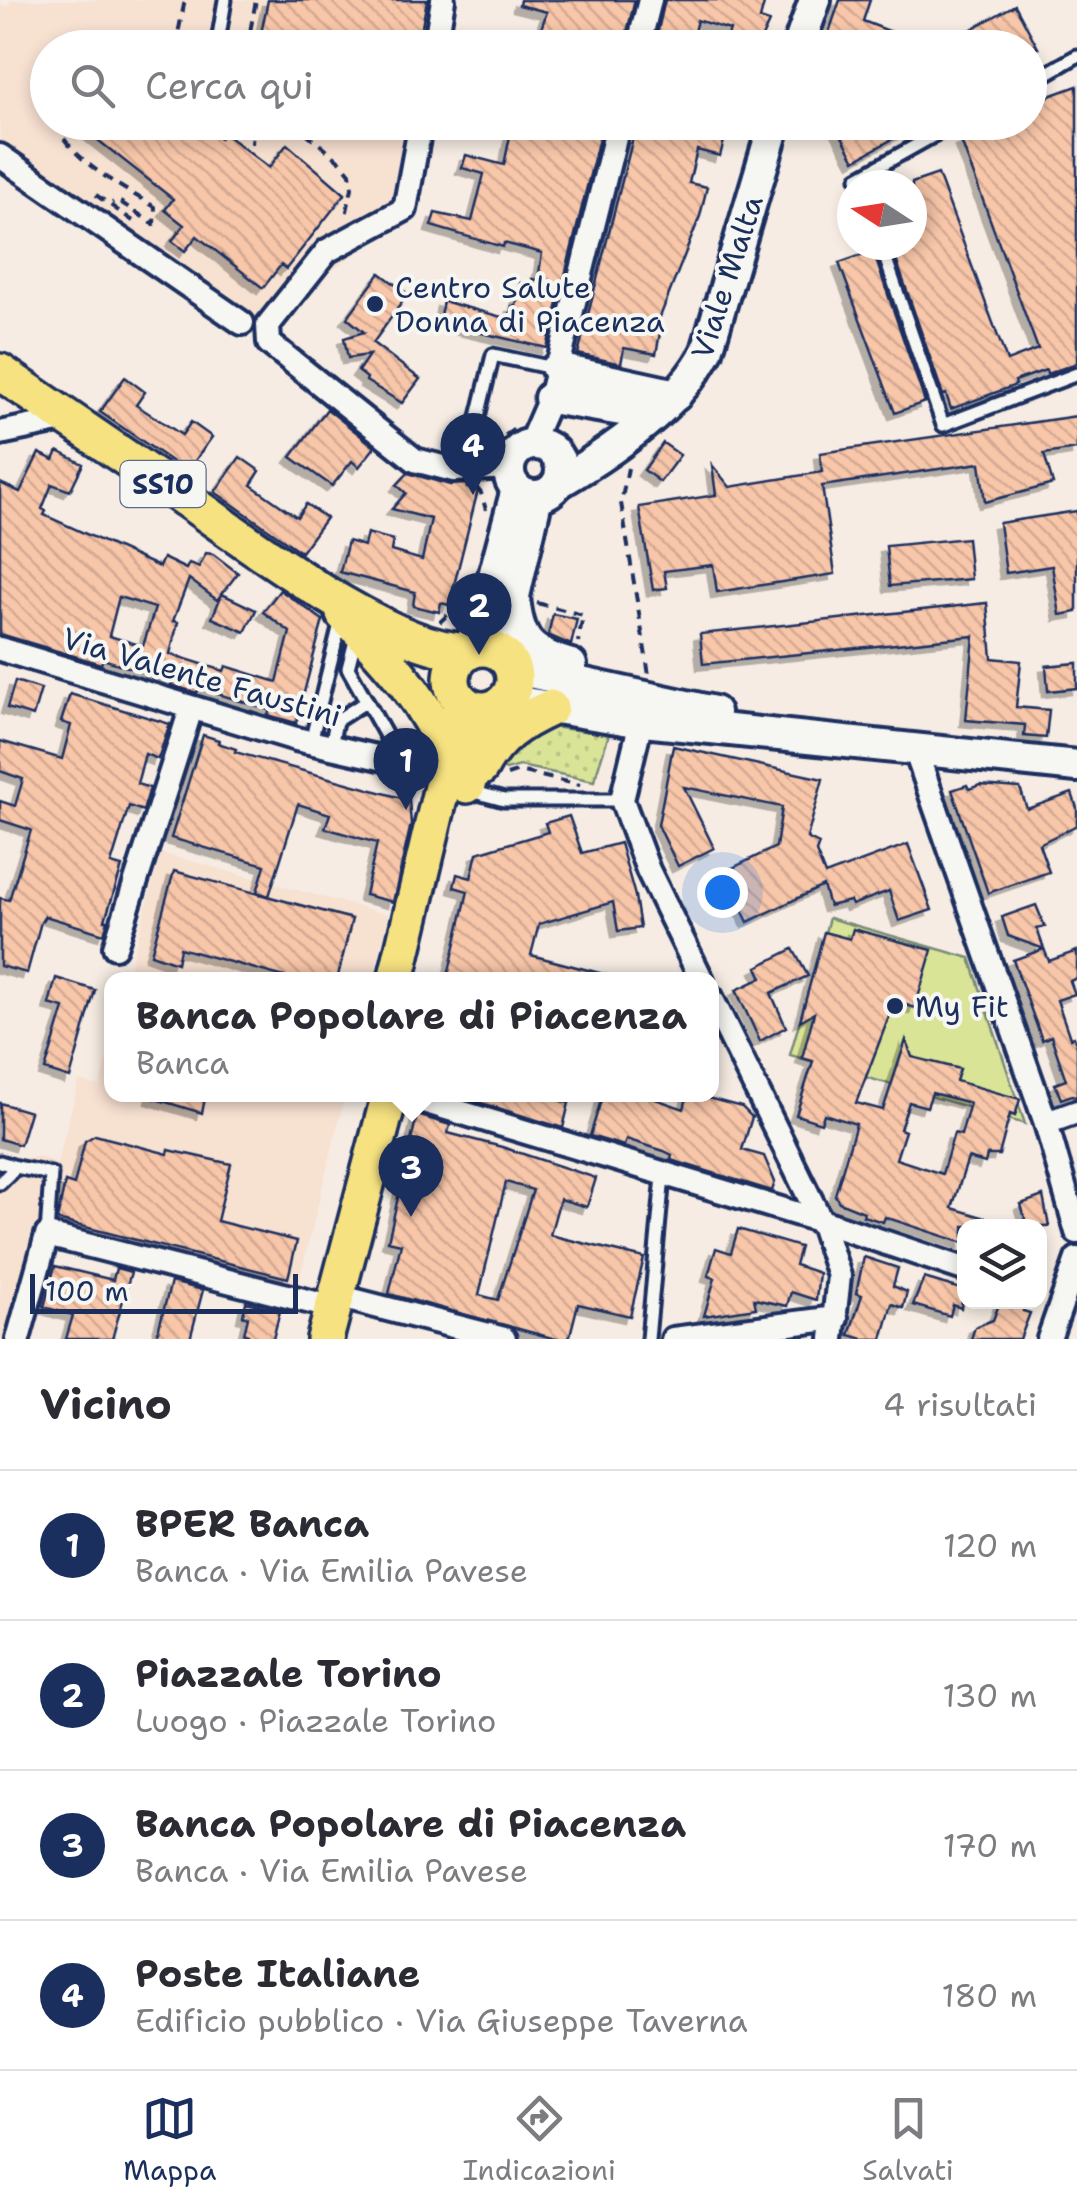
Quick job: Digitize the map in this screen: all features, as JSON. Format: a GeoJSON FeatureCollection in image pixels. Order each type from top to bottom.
{"type":"FeatureCollection","features":[{"type":"Feature","properties":{"kind":"main road","name":"SS10"},"geometry":{"type":"LineString","coordinates":[[0,372],[343,612],[452,652],[485,683]]}},
{"type":"Feature","properties":{"kind":"main road","name":"SS10"},"geometry":{"type":"LineString","coordinates":[[343,612],[424,705],[464,774]]}},
{"type":"Feature","properties":{"kind":"main road"},"geometry":{"type":"LineString","coordinates":[[420,972],[485,683]]}},
{"type":"Feature","properties":{"kind":"main road"},"geometry":{"type":"LineString","coordinates":[[399,972],[464,774],[516,724],[550,708]]}},
{"type":"Feature","properties":{"kind":"main road"},"geometry":{"type":"LineString","coordinates":[[326,1339],[326,1299],[365,1102]]}},
{"type":"Feature","properties":{"kind":"main road"},"geometry":{"type":"LineString","coordinates":[[306,1339],[326,1299],[388,1102]]}},
{"type":"Feature","properties":{"kind":"street"},"geometry":{"type":"LineString","coordinates":[[438,30],[444,0]]}},
{"type":"Feature","properties":{"kind":"street"},"geometry":{"type":"LineString","coordinates":[[642,30],[650,0]]}},
{"type":"Feature","properties":{"kind":"street"},"geometry":{"type":"LineString","coordinates":[[804,30],[815,0]]}},
{"type":"Feature","properties":{"kind":"street"},"geometry":{"type":"LineString","coordinates":[[418,140],[405,209],[327,251],[268,325],[269,343],[415,460],[469,478],[530,484],[561,467],[544,447],[554,383],[615,140]]}},
{"type":"Feature","properties":{"kind":"street","name":"Viale Malta"},"geometry":{"type":"LineString","coordinates":[[530,484],[612,449],[696,373],[708,351],[770,140]]}},
{"type":"Feature","properties":{"kind":"street"},"geometry":{"type":"LineString","coordinates":[[0,156],[242,323]]}},
{"type":"Feature","properties":{"kind":"street"},"geometry":{"type":"LineString","coordinates":[[554,383],[676,395]]}},
{"type":"Feature","properties":{"kind":"street"},"geometry":{"type":"LineString","coordinates":[[554,383],[651,415]]}},
{"type":"Feature","properties":{"kind":"street","name":"Viale Malta"},"geometry":{"type":"LineString","coordinates":[[544,447],[651,415]]}},
{"type":"Feature","properties":{"kind":"street"},"geometry":{"type":"LineString","coordinates":[[0,433],[68,418]]}},
{"type":"Feature","properties":{"kind":"street"},"geometry":{"type":"LineString","coordinates":[[544,447],[516,452],[530,484],[520,598],[520,632],[524,641],[538,653],[692,706],[794,735]]}},
{"type":"Feature","properties":{"kind":"street"},"geometry":{"type":"LineString","coordinates":[[485,683],[490,591],[530,484]]}},
{"type":"Feature","properties":{"kind":"street"},"geometry":{"type":"LineString","coordinates":[[485,683],[520,598]]}},
{"type":"Feature","properties":{"kind":"street","name":"Via Valente Faustini"},"geometry":{"type":"LineString","coordinates":[[0,649],[321,745],[464,774]]}},
{"type":"Feature","properties":{"kind":"street"},"geometry":{"type":"LineString","coordinates":[[485,683],[692,706]]}},
{"type":"Feature","properties":{"kind":"street"},"geometry":{"type":"LineString","coordinates":[[485,683],[550,708],[1076,768]]}},
{"type":"Feature","properties":{"kind":"street"},"geometry":{"type":"LineString","coordinates":[[115,948],[191,709]]}},
{"type":"Feature","properties":{"kind":"street"},"geometry":{"type":"LineString","coordinates":[[641,721],[622,800],[648,870],[698,972]]}},
{"type":"Feature","properties":{"kind":"street"},"geometry":{"type":"LineString","coordinates":[[915,749],[1046,1123],[1077,1232]]}},
{"type":"Feature","properties":{"kind":"street"},"geometry":{"type":"LineString","coordinates":[[673,1339],[834,1328],[839,1276],[821,1220],[719,1013]]}},
{"type":"Feature","properties":{"kind":"street"},"geometry":{"type":"LineString","coordinates":[[426,1102],[821,1220],[957,1267]]}},
{"type":"Feature","properties":{"kind":"street"},"geometry":{"type":"LineString","coordinates":[[1046,1123],[1077,1112]]}},
{"type":"Feature","properties":{"kind":"street"},"geometry":{"type":"LineString","coordinates":[[18,1339],[47,1235],[504,1339]]}},
{"type":"Feature","properties":{"kind":"street"},"geometry":{"type":"LineString","coordinates":[[1049,1339],[1050,1298],[1077,1258]]}},
{"type":"Feature","properties":{"kind":"lane"},"geometry":{"type":"LineString","coordinates":[[219,30],[225,0]]}},
{"type":"Feature","properties":{"kind":"lane"},"geometry":{"type":"LineString","coordinates":[[1047,73],[1077,56]]}},
{"type":"Feature","properties":{"kind":"lane"},"geometry":{"type":"LineString","coordinates":[[872,170],[926,140]]}},
{"type":"Feature","properties":{"kind":"lane"},"geometry":{"type":"LineString","coordinates":[[886,260],[944,425],[1077,374]]}},
{"type":"Feature","properties":{"kind":"lane"},"geometry":{"type":"LineString","coordinates":[[469,478],[494,355],[554,383]]}},
{"type":"Feature","properties":{"kind":"lane"},"geometry":{"type":"LineString","coordinates":[[343,612],[348,668],[400,762]]}},
{"type":"Feature","properties":{"kind":"lane"},"geometry":{"type":"LineString","coordinates":[[321,745],[343,612]]}},
{"type":"Feature","properties":{"kind":"lane"},"geometry":{"type":"LineString","coordinates":[[321,745],[336,720],[367,701]]}},
{"type":"Feature","properties":{"kind":"lane"},"geometry":{"type":"LineString","coordinates":[[464,774],[504,800],[622,800]]}},
{"type":"Feature","properties":{"kind":"lane"},"geometry":{"type":"LineString","coordinates":[[0,1162],[51,1174],[47,1235]]}},
{"type":"Feature","properties":{"kind":"lane"},"geometry":{"type":"LineString","coordinates":[[0,1183],[16,1167]]}},
{"type":"Feature","properties":{"kind":"lane"},"geometry":{"type":"LineString","coordinates":[[648,1339],[664,1176]]}},
{"type":"Feature","properties":{"kind":"path"},"geometry":{"type":"LineString","coordinates":[[179,30],[185,0]]}},
{"type":"Feature","properties":{"kind":"path"},"geometry":{"type":"LineString","coordinates":[[251,30],[256,0]]}},
{"type":"Feature","properties":{"kind":"path"},"geometry":{"type":"LineString","coordinates":[[65,140],[92,170],[155,207],[154,224],[118,200],[93,220]]}},
{"type":"Feature","properties":{"kind":"path"},"geometry":{"type":"LineString","coordinates":[[315,140],[350,173],[350,202],[344,220]]}},
{"type":"Feature","properties":{"kind":"path"},"geometry":{"type":"LineString","coordinates":[[469,478],[486,503],[484,522]]}},
{"type":"Feature","properties":{"kind":"path"},"geometry":{"type":"LineString","coordinates":[[436,624],[455,610],[464,594]]}},
{"type":"Feature","properties":{"kind":"path"},"geometry":{"type":"LineString","coordinates":[[520,598],[584,615],[575,656]]}},
{"type":"Feature","properties":{"kind":"path"},"geometry":{"type":"LineString","coordinates":[[464,774],[507,775],[522,771],[589,787]]}},
{"type":"Feature","properties":{"kind":"shaded area"},"geometry":{"type":"Polygon","coordinates":[[[12,0],[454,0],[448,30],[30,30],[30,140],[428,140],[414,211],[259,323],[0,148],[0,4],[7,7],[12,0]]]}},
{"type":"Feature","properties":{"kind":"shaded area"},"geometry":{"type":"Polygon","coordinates":[[[161,853],[389,915],[375,972],[128,972],[161,853]]]}},
{"type":"Feature","properties":{"kind":"shaded area"},"geometry":{"type":"Polygon","coordinates":[[[104,1070],[104,1102],[343,1102],[298,1286],[42,1226],[6,1339],[0,1339],[0,1152],[23,1159],[39,1156],[57,1164],[79,1081],[100,1086],[104,1070]]]}},
{"type":"Feature","properties":{"kind":"green space"},"geometry":{"type":"Polygon","coordinates":[[[535,725],[609,734],[594,781],[520,766],[506,770],[501,767],[535,725]]]}},
{"type":"Feature","properties":{"kind":"green space","name":"My Fit"},"geometry":{"type":"Polygon","coordinates":[[[829,918],[970,958],[1025,1124],[790,1055],[829,918]]]}},
{"type":"Feature","properties":{"kind":"building"},"geometry":{"type":"Polygon","coordinates":[[[268,0],[427,0],[421,30],[262,30],[268,0]]]}},
{"type":"Feature","properties":{"kind":"building"},"geometry":{"type":"Polygon","coordinates":[[[520,0],[635,0],[628,30],[541,30],[547,12],[519,5],[520,0]]]}},
{"type":"Feature","properties":{"kind":"building"},"geometry":{"type":"Polygon","coordinates":[[[665,0],[765,0],[760,19],[769,22],[765,30],[730,30],[697,20],[694,30],[658,30],[665,0]]]}},
{"type":"Feature","properties":{"kind":"building"},"geometry":{"type":"Polygon","coordinates":[[[840,0],[870,0],[863,21],[886,30],[830,30],[840,0]]]}},
{"type":"Feature","properties":{"kind":"building"},"geometry":{"type":"Polygon","coordinates":[[[1015,5],[1028,30],[970,30],[1015,5]]]}},
{"type":"Feature","properties":{"kind":"building"},"geometry":{"type":"Polygon","coordinates":[[[1077,86],[1077,363],[1015,381],[1016,385],[951,409],[896,260],[927,260],[927,178],[938,174],[1007,361],[1038,349],[961,141],[1047,140],[1047,97],[1077,86]]]}},
{"type":"Feature","properties":{"kind":"building"},"geometry":{"type":"Polygon","coordinates":[[[98,140],[233,140],[269,168],[287,144],[345,194],[286,269],[281,265],[263,288],[197,236],[185,251],[172,241],[184,225],[165,210],[173,199],[98,140]]]}},
{"type":"Feature","properties":{"kind":"building"},"geometry":{"type":"Polygon","coordinates":[[[509,140],[599,140],[547,348],[456,327],[440,316],[443,301],[509,319],[520,283],[531,287],[532,279],[538,280],[542,253],[504,243],[503,247],[431,226],[435,213],[472,221],[484,174],[462,168],[466,155],[504,165],[509,140]]]}},
{"type":"Feature","properties":{"kind":"building"},"geometry":{"type":"Polygon","coordinates":[[[632,140],[724,140],[720,156],[697,150],[689,183],[707,187],[700,216],[656,327],[661,328],[656,354],[624,348],[621,364],[578,354],[632,140]]]}},
{"type":"Feature","properties":{"kind":"building"},"geometry":{"type":"Polygon","coordinates":[[[844,140],[891,140],[855,160],[844,140]]]}},
{"type":"Feature","properties":{"kind":"building"},"geometry":{"type":"Polygon","coordinates":[[[876,260],[925,402],[895,413],[839,263],[876,260]]]}},
{"type":"Feature","properties":{"kind":"building"},"geometry":{"type":"Polygon","coordinates":[[[380,273],[408,294],[373,343],[420,379],[402,403],[366,381],[358,371],[369,355],[348,358],[344,338],[364,332],[347,318],[380,273]]]}},
{"type":"Feature","properties":{"kind":"building"},"geometry":{"type":"Polygon","coordinates":[[[125,377],[145,392],[136,405],[182,435],[191,422],[212,437],[187,472],[100,412],[125,377]]]}},
{"type":"Feature","properties":{"kind":"building"},"geometry":{"type":"Polygon","coordinates":[[[327,409],[375,447],[359,467],[352,461],[332,486],[291,457],[327,409]]]}},
{"type":"Feature","properties":{"kind":"building"},"geometry":{"type":"Polygon","coordinates":[[[1077,416],[1077,449],[1044,454],[1053,484],[985,502],[980,463],[822,486],[835,574],[717,592],[713,565],[664,571],[667,588],[653,590],[639,507],[716,495],[712,465],[730,487],[822,472],[820,453],[1077,416]]]}},
{"type":"Feature","properties":{"kind":"building"},"geometry":{"type":"Polygon","coordinates":[[[663,443],[680,455],[660,482],[644,470],[663,443]]]}},
{"type":"Feature","properties":{"kind":"building"},"geometry":{"type":"Polygon","coordinates":[[[58,451],[83,464],[70,491],[52,484],[42,509],[46,511],[44,515],[159,567],[163,558],[186,569],[189,563],[199,567],[206,553],[238,573],[217,600],[189,579],[173,621],[178,622],[170,654],[277,682],[290,632],[263,612],[280,590],[323,620],[296,723],[268,715],[270,710],[199,688],[197,693],[103,659],[101,664],[0,634],[0,483],[20,492],[39,453],[54,460],[58,451]],[[119,597],[109,636],[143,646],[155,608],[119,597]]]}},
{"type":"Feature","properties":{"kind":"building"},"geometry":{"type":"Polygon","coordinates":[[[240,457],[260,471],[251,485],[297,517],[306,504],[326,518],[301,552],[215,492],[240,457]]]}},
{"type":"Feature","properties":{"kind":"building"},"geometry":{"type":"Polygon","coordinates":[[[408,473],[478,490],[449,605],[441,603],[439,612],[413,606],[415,592],[340,572],[348,541],[364,546],[367,533],[393,540],[391,551],[422,560],[431,519],[392,509],[406,493],[397,485],[408,473]]]}},
{"type":"Feature","properties":{"kind":"building"},"geometry":{"type":"Polygon","coordinates":[[[1077,511],[1077,612],[1060,615],[1052,566],[1006,573],[999,523],[1077,511]]]}},
{"type":"Feature","properties":{"kind":"building"},"geometry":{"type":"Polygon","coordinates":[[[967,538],[971,579],[890,586],[886,546],[967,538]]]}},
{"type":"Feature","properties":{"kind":"building"},"geometry":{"type":"Polygon","coordinates":[[[222,594],[256,610],[245,632],[212,618],[222,594]]]}},
{"type":"Feature","properties":{"kind":"building"},"geometry":{"type":"Polygon","coordinates":[[[987,603],[992,658],[1021,661],[1016,707],[1049,710],[1046,738],[1024,736],[1025,725],[966,720],[974,636],[703,664],[700,634],[987,603]]]}},
{"type":"Feature","properties":{"kind":"building"},"geometry":{"type":"Polygon","coordinates":[[[553,614],[577,619],[571,645],[548,635],[553,614]]]}},
{"type":"Feature","properties":{"kind":"building"},"geometry":{"type":"Polygon","coordinates":[[[1077,663],[1077,688],[1048,691],[1046,666],[1077,663]]]}},
{"type":"Feature","properties":{"kind":"building"},"geometry":{"type":"Polygon","coordinates":[[[15,681],[41,689],[33,716],[7,708],[15,681]]]}},
{"type":"Feature","properties":{"kind":"building"},"geometry":{"type":"Polygon","coordinates":[[[70,694],[170,724],[158,759],[145,754],[137,784],[150,788],[143,811],[129,806],[111,864],[122,867],[104,934],[45,916],[27,973],[0,966],[0,898],[9,900],[31,830],[0,820],[0,801],[15,806],[23,779],[0,771],[0,741],[62,759],[71,725],[61,722],[70,694]]]}},
{"type":"Feature","properties":{"kind":"building"},"geometry":{"type":"Polygon","coordinates":[[[203,735],[236,749],[235,752],[409,800],[411,824],[393,902],[365,895],[377,843],[325,828],[330,814],[298,804],[269,896],[257,892],[265,865],[171,838],[203,735]]]}},
{"type":"Feature","properties":{"kind":"building"},"geometry":{"type":"Polygon","coordinates":[[[673,746],[823,779],[807,838],[819,844],[816,852],[825,875],[908,844],[932,910],[899,921],[889,891],[852,905],[850,901],[829,906],[823,886],[748,922],[724,872],[776,847],[782,807],[684,787],[714,848],[678,866],[658,825],[673,746]]]}},
{"type":"Feature","properties":{"kind":"building"},"geometry":{"type":"Polygon","coordinates":[[[967,785],[969,789],[980,785],[1020,788],[1027,809],[1072,793],[1077,825],[1039,844],[1049,872],[988,893],[952,790],[967,785]]]}},
{"type":"Feature","properties":{"kind":"building"},"geometry":{"type":"Polygon","coordinates":[[[569,816],[582,853],[620,843],[640,928],[618,931],[613,902],[539,924],[531,955],[596,972],[449,972],[468,891],[454,887],[457,874],[471,878],[477,853],[548,832],[545,823],[569,816]]]}},
{"type":"Feature","properties":{"kind":"building"},"geometry":{"type":"Polygon","coordinates":[[[174,871],[352,919],[339,972],[266,972],[180,948],[177,963],[151,954],[174,871]]]}},
{"type":"Feature","properties":{"kind":"building"},"geometry":{"type":"Polygon","coordinates":[[[1036,905],[1045,927],[1037,929],[1044,949],[1008,936],[1002,917],[1036,905]]]}},
{"type":"Feature","properties":{"kind":"building"},"geometry":{"type":"Polygon","coordinates":[[[853,929],[932,950],[915,1008],[895,1001],[856,1103],[883,1110],[906,1040],[912,1057],[960,1069],[956,1081],[1020,1099],[1015,1116],[1010,1114],[999,1155],[987,1155],[985,1163],[968,1158],[952,1208],[989,1219],[957,1219],[957,1241],[885,1217],[883,1222],[863,1216],[864,1212],[839,1202],[835,1195],[856,1124],[824,1114],[821,1123],[796,1115],[813,1061],[802,1058],[814,1013],[800,1021],[824,932],[850,939],[853,929]],[[932,1093],[927,1107],[909,1102],[896,1159],[942,1174],[954,1133],[961,1135],[970,1103],[932,1093]]]}},
{"type":"Feature","properties":{"kind":"building"},"geometry":{"type":"Polygon","coordinates":[[[793,949],[808,976],[771,993],[786,1027],[760,1041],[736,990],[762,978],[757,967],[793,949]]]}},
{"type":"Feature","properties":{"kind":"building"},"geometry":{"type":"Polygon","coordinates":[[[1044,949],[1049,961],[1077,951],[1077,978],[1070,981],[1075,994],[1057,1000],[1070,1038],[1074,1037],[1077,1046],[1077,1097],[1061,1099],[1055,1084],[1066,1080],[1051,1036],[1042,1040],[1013,960],[1044,949]]]}},
{"type":"Feature","properties":{"kind":"building"},"geometry":{"type":"Polygon","coordinates":[[[56,978],[95,990],[70,1078],[45,1070],[64,1008],[49,1004],[56,978]]]}},
{"type":"Feature","properties":{"kind":"building"},"geometry":{"type":"Polygon","coordinates":[[[719,1101],[742,1107],[752,1117],[742,1150],[764,1156],[775,1182],[772,1191],[671,1160],[672,1155],[664,1151],[626,1139],[624,1146],[590,1136],[601,1102],[664,1102],[684,1109],[686,1102],[719,1101]]]}},
{"type":"Feature","properties":{"kind":"building"},"geometry":{"type":"Polygon","coordinates":[[[165,1102],[204,1102],[202,1113],[165,1102]]]}},
{"type":"Feature","properties":{"kind":"building"},"geometry":{"type":"Polygon","coordinates":[[[478,1102],[569,1103],[563,1128],[478,1102]]]}},
{"type":"Feature","properties":{"kind":"building"},"geometry":{"type":"Polygon","coordinates":[[[0,1103],[30,1112],[20,1145],[0,1139],[0,1103]]]}},
{"type":"Feature","properties":{"kind":"building"},"geometry":{"type":"Polygon","coordinates":[[[417,1115],[450,1125],[448,1133],[596,1178],[587,1207],[560,1199],[550,1235],[644,1258],[630,1316],[578,1304],[569,1339],[556,1339],[389,1294],[401,1244],[388,1241],[417,1115]],[[506,1182],[479,1295],[498,1300],[533,1190],[506,1182]]]}},
{"type":"Feature","properties":{"kind":"building"},"geometry":{"type":"Polygon","coordinates":[[[95,1135],[168,1154],[169,1150],[231,1164],[217,1221],[297,1241],[288,1278],[57,1220],[65,1182],[74,1185],[85,1141],[95,1135]]]}},
{"type":"Feature","properties":{"kind":"building"},"geometry":{"type":"Polygon","coordinates":[[[1043,1196],[1049,1226],[1047,1219],[1025,1219],[1021,1204],[1043,1196]]]}},
{"type":"Feature","properties":{"kind":"building"},"geometry":{"type":"Polygon","coordinates":[[[738,1229],[800,1247],[795,1265],[819,1273],[816,1300],[791,1292],[787,1306],[754,1299],[756,1308],[704,1316],[715,1278],[708,1276],[716,1248],[731,1253],[738,1229]]]}},
{"type":"Feature","properties":{"kind":"building"},"geometry":{"type":"Polygon","coordinates":[[[864,1257],[898,1268],[893,1286],[907,1292],[903,1308],[892,1304],[882,1339],[849,1335],[862,1295],[856,1293],[864,1257]]]}},
{"type":"Feature","properties":{"kind":"building"},"geometry":{"type":"Polygon","coordinates":[[[55,1266],[113,1280],[116,1268],[131,1272],[112,1339],[66,1339],[73,1315],[44,1307],[55,1266]]]}},
{"type":"Feature","properties":{"kind":"building"},"geometry":{"type":"Polygon","coordinates":[[[924,1278],[957,1288],[957,1306],[953,1305],[950,1316],[913,1305],[924,1278]]]}},
{"type":"Feature","properties":{"kind":"building"},"geometry":{"type":"Polygon","coordinates":[[[171,1282],[203,1290],[190,1339],[156,1339],[171,1282]]]}},
{"type":"Feature","properties":{"kind":"building"},"geometry":{"type":"Polygon","coordinates":[[[246,1302],[280,1311],[273,1339],[247,1339],[244,1334],[248,1317],[243,1316],[246,1302]]]}},
{"type":"Feature","properties":{"kind":"building"},"geometry":{"type":"Polygon","coordinates":[[[997,1309],[1023,1309],[1030,1313],[1020,1339],[971,1339],[975,1327],[993,1320],[997,1309]]]}},
{"type":"Feature","properties":{"kind":"place","name":"Centro Salute Donna di Piacenza"},"geometry":{"type":"Point","coordinates":[375,304]}},
{"type":"Feature","properties":{"kind":"place","name":"Poste Italiane"},"geometry":{"type":"Point","coordinates":[473,495]}},
{"type":"Feature","properties":{"kind":"place","name":"Piazzale Torino"},"geometry":{"type":"Point","coordinates":[479,655]}},
{"type":"Feature","properties":{"kind":"place","name":"BPER Banca"},"geometry":{"type":"Point","coordinates":[406,810]}},
{"type":"Feature","properties":{"kind":"place","name":"My Fit"},"geometry":{"type":"Point","coordinates":[895,1006]}},
{"type":"Feature","properties":{"kind":"place","name":"Banca Popolare di Piacenza"},"geometry":{"type":"Point","coordinates":[411,1217]}}]}
